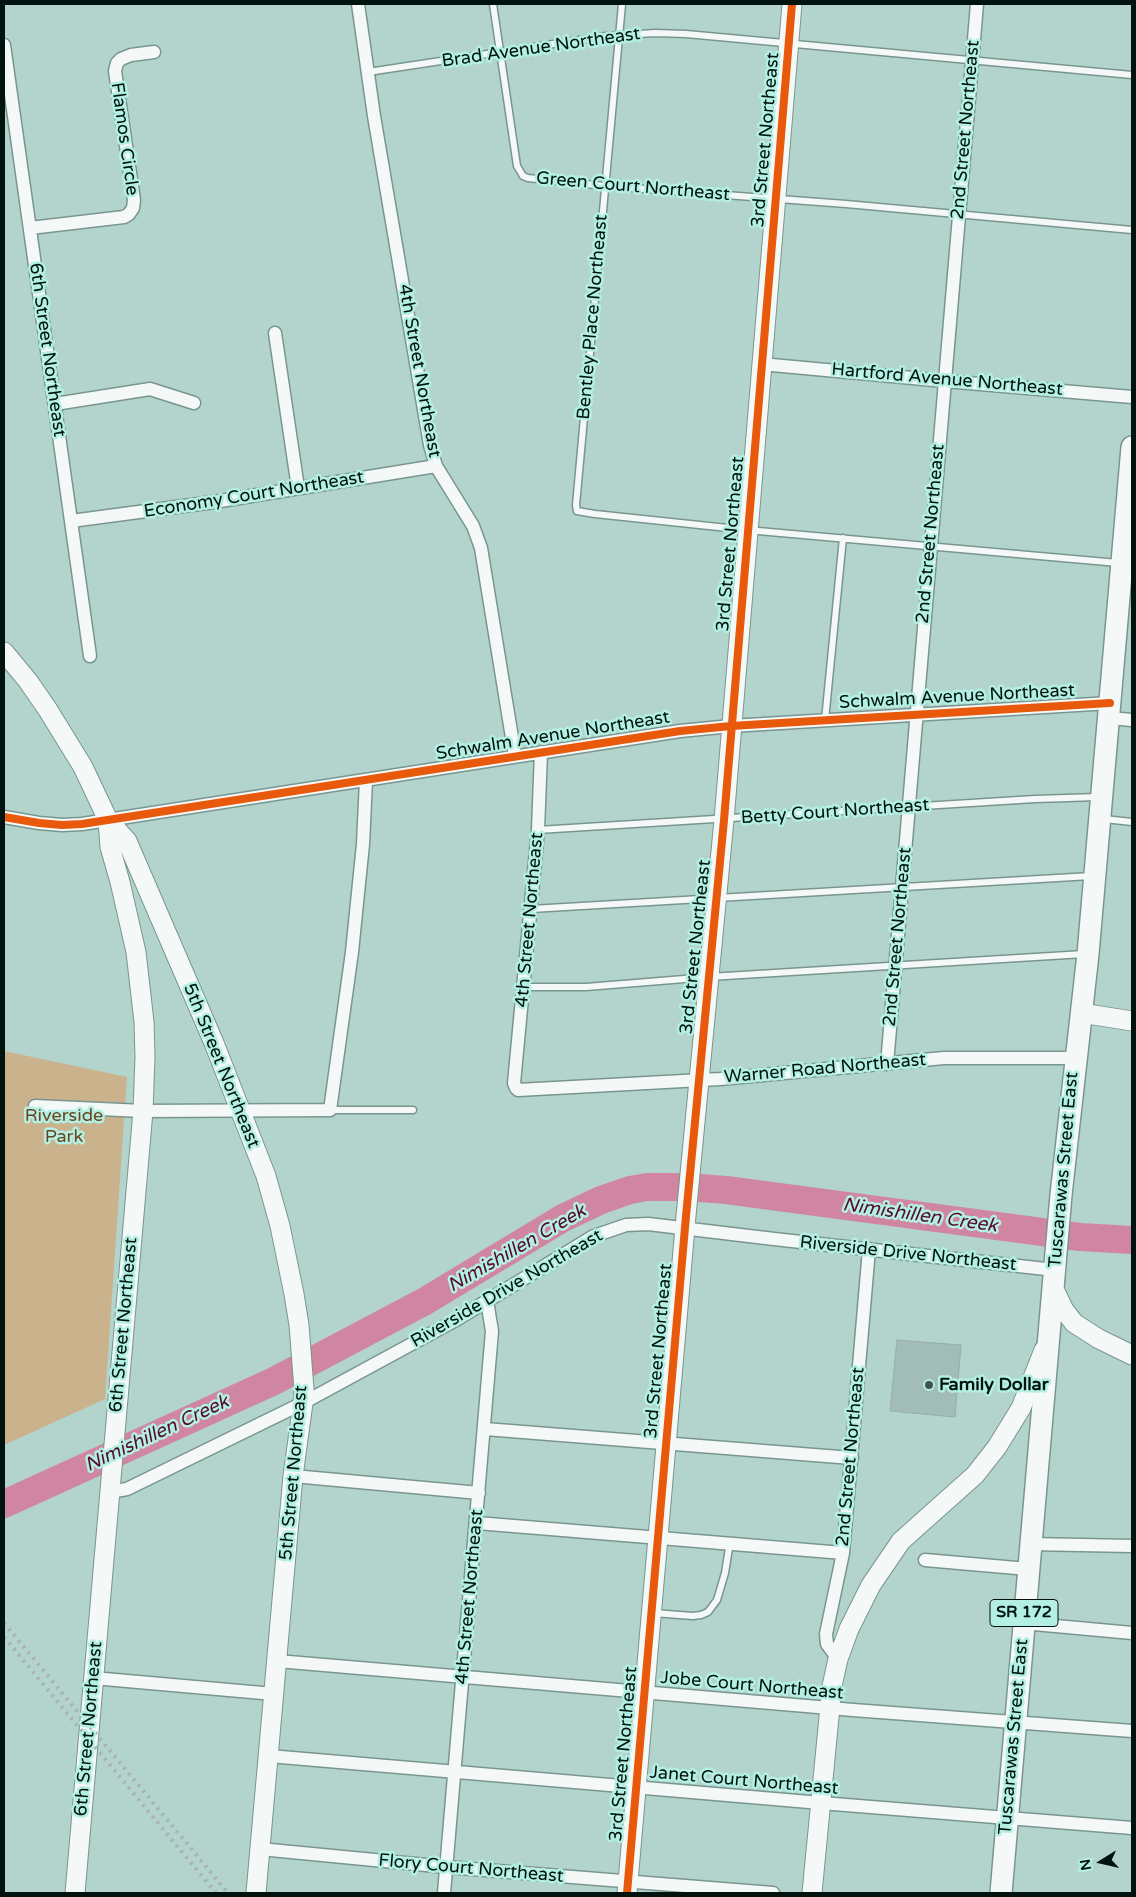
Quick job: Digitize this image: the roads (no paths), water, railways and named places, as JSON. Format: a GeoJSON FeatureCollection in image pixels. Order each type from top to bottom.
{"type":"FeatureCollection","features":[{"type":"Feature","properties":{"kind":"main road","name":"Tuscarawas Street East"},"geometry":{"type":"LineString","coordinates":[[1001,1893],[1014,1722],[1054,1271],[1075,1058],[1088,954],[1132,446]]}},
{"type":"Feature","properties":{"kind":"street","name":"4th Street Northeast"},"geometry":{"type":"LineString","coordinates":[[358,4],[430,445],[436,466],[473,526],[480,548],[516,756]]}},
{"type":"Feature","properties":{"kind":"street","name":"3rd Street Northeast"},"geometry":{"type":"LineString","coordinates":[[627,1888],[698,1080],[724,820],[792,4]]}},
{"type":"Feature","properties":{"kind":"street","name":"2nd Street Northeast"},"geometry":{"type":"LineString","coordinates":[[887,1064],[977,4]]}},
{"type":"Feature","properties":{"kind":"street","name":"6th Street Northeast"},"geometry":{"type":"LineString","coordinates":[[4,45],[10,122],[30,228],[90,656]]}},
{"type":"Feature","properties":{"kind":"street","name":"Flamos Circle"},"geometry":{"type":"LineString","coordinates":[[30,228],[124,217],[129,214],[133,208],[134,200],[115,71],[120,59],[131,55],[154,52]]}},
{"type":"Feature","properties":{"kind":"street"},"geometry":{"type":"LineString","coordinates":[[275,333],[298,488]]}},
{"type":"Feature","properties":{"kind":"street","name":"Hartford Avenue Northeast"},"geometry":{"type":"LineString","coordinates":[[761,364],[1132,397]]}},
{"type":"Feature","properties":{"kind":"street"},"geometry":{"type":"LineString","coordinates":[[55,404],[150,389],[194,403]]}},
{"type":"Feature","properties":{"kind":"street","name":"Economy Court Northeast"},"geometry":{"type":"LineString","coordinates":[[71,521],[436,466]]}},
{"type":"Feature","properties":{"kind":"street"},"geometry":{"type":"LineString","coordinates":[[4,652],[28,681],[62,732],[83,767],[108,820]]}},
{"type":"Feature","properties":{"kind":"street","name":"Schwalm Avenue Northeast"},"geometry":{"type":"LineString","coordinates":[[4,816],[62,825],[108,820],[680,731],[731,726],[916,714],[1109,711],[1132,720]]}},
{"type":"Feature","properties":{"kind":"street","name":"4th Street Northeast"},"geometry":{"type":"LineString","coordinates":[[516,1088],[514,1083],[538,830],[541,752]]}},
{"type":"Feature","properties":{"kind":"street"},"geometry":{"type":"LineString","coordinates":[[35,1106],[143,1111],[330,1110],[352,952],[363,844],[366,780]]}},
{"type":"Feature","properties":{"kind":"street","name":"6th Street Northeast"},"geometry":{"type":"LineString","coordinates":[[75,1893],[143,1111],[145,1057],[141,987],[129,918],[110,847],[108,820]]}},
{"type":"Feature","properties":{"kind":"street","name":"5th Street Northeast"},"geometry":{"type":"LineString","coordinates":[[108,820],[127,842],[214,1043],[266,1176],[294,1294],[299,1325],[304,1396],[293,1476],[256,1893]]}},
{"type":"Feature","properties":{"kind":"street"},"geometry":{"type":"LineString","coordinates":[[1081,1013],[1132,1021]]}},
{"type":"Feature","properties":{"kind":"street","name":"Warner Road Northeast"},"geometry":{"type":"LineString","coordinates":[[516,1088],[518,1090],[698,1080],[944,1058],[1075,1058]]}},
{"type":"Feature","properties":{"kind":"street","name":"Riverside Drive Northeast"},"geometry":{"type":"LineString","coordinates":[[110,1487],[127,1490],[304,1396],[374,1366],[488,1301],[604,1231],[626,1225],[686,1222],[868,1249],[1054,1271]]}},
{"type":"Feature","properties":{"kind":"street","name":"2nd Street Northeast"},"geometry":{"type":"LineString","coordinates":[[838,1659],[829,1649],[826,1634],[843,1553],[868,1249]]}},
{"type":"Feature","properties":{"kind":"street"},"geometry":{"type":"LineString","coordinates":[[1054,1271],[1061,1305],[1074,1323],[1099,1339],[1132,1355]]}},
{"type":"Feature","properties":{"kind":"street","name":"4th Street Northeast"},"geometry":{"type":"LineString","coordinates":[[444,1893],[485,1429],[492,1331],[488,1301]]}},
{"type":"Feature","properties":{"kind":"street"},"geometry":{"type":"LineString","coordinates":[[812,1893],[829,1707],[838,1659],[858,1609],[889,1557],[918,1524],[975,1475],[1002,1440],[1016,1418],[1030,1387],[1049,1332]]}},
{"type":"Feature","properties":{"kind":"street"},"geometry":{"type":"LineString","coordinates":[[485,1429],[852,1458]]}},
{"type":"Feature","properties":{"kind":"street"},"geometry":{"type":"LineString","coordinates":[[293,1476],[479,1492]]}},
{"type":"Feature","properties":{"kind":"street"},"geometry":{"type":"LineString","coordinates":[[477,1523],[730,1542],[843,1553]]}},
{"type":"Feature","properties":{"kind":"street"},"geometry":{"type":"LineString","coordinates":[[1030,1544],[1132,1546]]}},
{"type":"Feature","properties":{"kind":"street"},"geometry":{"type":"LineString","coordinates":[[925,1560],[1028,1569]]}},
{"type":"Feature","properties":{"kind":"street"},"geometry":{"type":"LineString","coordinates":[[1023,1623],[1132,1634]]}},
{"type":"Feature","properties":{"kind":"street","name":"Jobe Court Northeast"},"geometry":{"type":"LineString","coordinates":[[277,1661],[1132,1731]]}},
{"type":"Feature","properties":{"kind":"street"},"geometry":{"type":"LineString","coordinates":[[93,1678],[274,1694]]}},
{"type":"Feature","properties":{"kind":"street","name":"Janet Court Northeast"},"geometry":{"type":"LineString","coordinates":[[269,1756],[636,1788],[1007,1816],[1132,1828]]}},
{"type":"Feature","properties":{"kind":"street","name":"Flory Court Northeast"},"geometry":{"type":"LineString","coordinates":[[260,1849],[447,1867],[627,1888],[772,1893]]}},
{"type":"Feature","properties":{"kind":"lane"},"geometry":{"type":"LineString","coordinates":[[493,4],[500,52]]}},
{"type":"Feature","properties":{"kind":"lane","name":"Bentley Place Northeast"},"geometry":{"type":"LineString","coordinates":[[622,4],[576,505],[577,511],[747,530]]}},
{"type":"Feature","properties":{"kind":"lane","name":"Brad Avenue Northeast"},"geometry":{"type":"LineString","coordinates":[[368,72],[620,35],[686,34],[1132,75]]}},
{"type":"Feature","properties":{"kind":"lane","name":"Green Court Northeast"},"geometry":{"type":"LineString","coordinates":[[500,52],[517,166],[523,176],[544,181],[776,198],[1132,230]]}},
{"type":"Feature","properties":{"kind":"lane"},"geometry":{"type":"LineString","coordinates":[[747,530],[930,545],[1122,564]]}},
{"type":"Feature","properties":{"kind":"lane"},"geometry":{"type":"LineString","coordinates":[[825,720],[843,538]]}},
{"type":"Feature","properties":{"kind":"lane","name":"Betty Court Northeast"},"geometry":{"type":"LineString","coordinates":[[538,830],[724,820],[1035,799],[1102,797]]}},
{"type":"Feature","properties":{"kind":"lane"},"geometry":{"type":"LineString","coordinates":[[1100,819],[1132,822]]}},
{"type":"Feature","properties":{"kind":"lane"},"geometry":{"type":"LineString","coordinates":[[532,909],[1095,876]]}},
{"type":"Feature","properties":{"kind":"lane"},"geometry":{"type":"LineString","coordinates":[[524,987],[586,987],[709,977],[1088,954]]}},
{"type":"Feature","properties":{"kind":"lane"},"geometry":{"type":"LineString","coordinates":[[330,1110],[412,1110]]}},
{"type":"Feature","properties":{"kind":"lane"},"geometry":{"type":"LineString","coordinates":[[652,1613],[693,1616],[708,1612],[717,1600],[726,1573],[730,1542]]}},
{"type":"Feature","properties":{"kind":"waterway","name":"Nimishillen Creek"},"geometry":{"type":"LineString","coordinates":[[4,1504],[272,1382],[427,1300],[563,1218],[601,1200],[630,1190],[647,1187],[726,1190],[1080,1237],[1132,1240]]}},
{"type":"Feature","properties":{"kind":"railway"},"geometry":{"type":"LineString","coordinates":[[4,1623],[228,1893]]}},
{"type":"Feature","properties":{"kind":"railway"},"geometry":{"type":"LineString","coordinates":[[4,1637],[216,1893]]}},
{"type":"Feature","properties":{"kind":"place","name":"Family Dollar"},"geometry":{"type":"Point","coordinates":[929,1385]}},
{"type":"Feature","properties":{"kind":"park label","name":"Riverside Park"},"geometry":{"type":"Point","coordinates":[64,1126]}}]}
